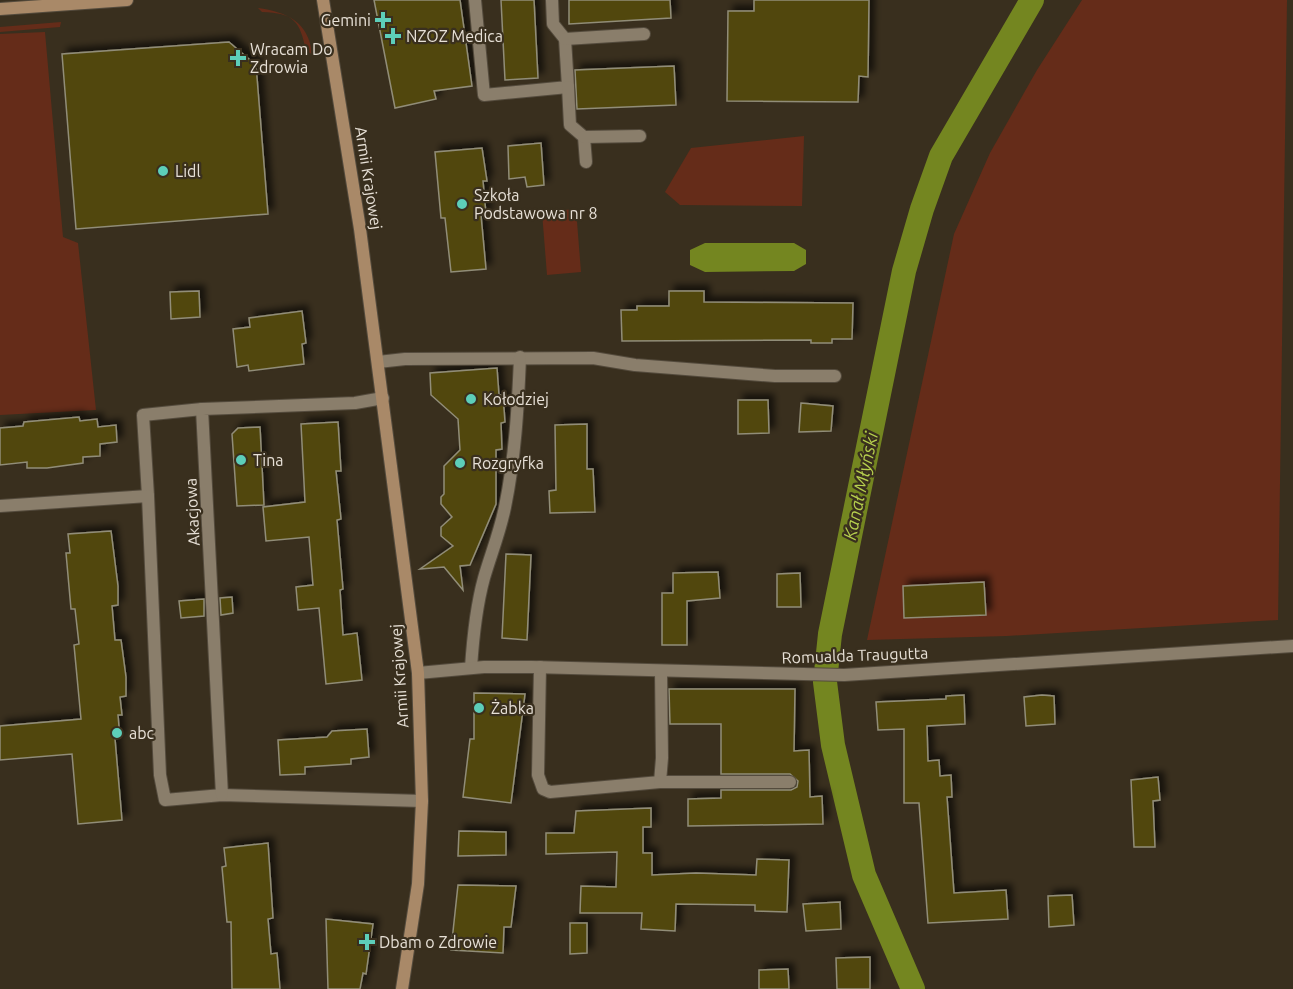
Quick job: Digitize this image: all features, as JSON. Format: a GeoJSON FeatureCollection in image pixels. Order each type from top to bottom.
{"type":"FeatureCollection","features":[{"type":"Feature","properties":{"kind":"street"},"geometry":{"type":"LineString","coordinates":[[0,9],[127,0]]}},
{"type":"Feature","properties":{"kind":"street","name":"Armii Krajowej"},"geometry":{"type":"LineString","coordinates":[[323,0],[360,229],[418,673],[422,801],[418,884],[402,989]]}},
{"type":"Feature","properties":{"kind":"street"},"geometry":{"type":"LineString","coordinates":[[475,0],[484,95],[568,87]]}},
{"type":"Feature","properties":{"kind":"street"},"geometry":{"type":"LineString","coordinates":[[552,0],[553,24],[565,39],[570,126],[584,137],[640,136]]}},
{"type":"Feature","properties":{"kind":"street"},"geometry":{"type":"LineString","coordinates":[[565,39],[644,34]]}},
{"type":"Feature","properties":{"kind":"street"},"geometry":{"type":"LineString","coordinates":[[584,137],[586,162]]}},
{"type":"Feature","properties":{"kind":"street"},"geometry":{"type":"LineString","coordinates":[[471,668],[474,625],[484,578],[505,509],[512,467],[517,426],[520,357]]}},
{"type":"Feature","properties":{"kind":"street"},"geometry":{"type":"LineString","coordinates":[[378,362],[405,359],[593,358],[635,364],[776,376],[835,376]]}},
{"type":"Feature","properties":{"kind":"street"},"geometry":{"type":"LineString","coordinates":[[382,398],[355,403],[202,409],[143,415],[160,775],[165,801],[222,795],[422,801]]}},
{"type":"Feature","properties":{"kind":"street","name":"Akacjowa"},"geometry":{"type":"LineString","coordinates":[[202,409],[222,795]]}},
{"type":"Feature","properties":{"kind":"street"},"geometry":{"type":"LineString","coordinates":[[0,506],[148,496]]}},
{"type":"Feature","properties":{"kind":"street","name":"Romualda Traugutta"},"geometry":{"type":"LineString","coordinates":[[418,673],[471,668],[540,667],[844,675],[1293,646]]}},
{"type":"Feature","properties":{"kind":"street"},"geometry":{"type":"LineString","coordinates":[[540,667],[538,775],[543,789],[550,792],[660,782],[790,782]]}},
{"type":"Feature","properties":{"kind":"street"},"geometry":{"type":"LineString","coordinates":[[660,782],[661,670]]}},
{"type":"Feature","properties":{"kind":"shaded area"},"geometry":{"type":"Polygon","coordinates":[[[1082,0],[1287,0],[1278,620],[1007,636],[867,640],[954,234],[990,153],[1037,70],[1082,0]]]}},
{"type":"Feature","properties":{"kind":"shaded area"},"geometry":{"type":"Polygon","coordinates":[[[258,8],[278,12],[295,20],[306,34],[312,54],[306,51],[301,32],[294,21],[282,14],[262,12],[258,8]]]}},
{"type":"Feature","properties":{"kind":"shaded area"},"geometry":{"type":"Polygon","coordinates":[[[61,22],[60,27],[0,32],[0,27],[61,22]]]}},
{"type":"Feature","properties":{"kind":"shaded area"},"geometry":{"type":"Polygon","coordinates":[[[45,32],[63,237],[78,243],[96,410],[0,415],[0,34],[45,32]]]}},
{"type":"Feature","properties":{"kind":"shaded area"},"geometry":{"type":"Polygon","coordinates":[[[804,136],[802,206],[680,205],[665,192],[691,148],[804,136]]]}},
{"type":"Feature","properties":{"kind":"shaded area"},"geometry":{"type":"Polygon","coordinates":[[[576,209],[581,272],[547,275],[542,212],[576,209]]]}},
{"type":"Feature","properties":{"kind":"shaded area"},"geometry":{"type":"Polygon","coordinates":[[[705,243],[794,243],[806,250],[806,264],[794,271],[705,272],[690,265],[690,250],[705,243]]]}},
{"type":"Feature","properties":{"kind":"building"},"geometry":{"type":"Polygon","coordinates":[[[374,0],[460,0],[472,86],[434,91],[436,99],[395,108],[374,0]]]}},
{"type":"Feature","properties":{"kind":"building"},"geometry":{"type":"Polygon","coordinates":[[[501,0],[534,0],[538,78],[505,80],[501,0]]]}},
{"type":"Feature","properties":{"kind":"building"},"geometry":{"type":"Polygon","coordinates":[[[569,0],[670,0],[671,18],[569,24],[569,0]]]}},
{"type":"Feature","properties":{"kind":"building"},"geometry":{"type":"Polygon","coordinates":[[[754,0],[869,0],[868,77],[859,76],[858,102],[727,101],[728,11],[754,11],[754,0]]]}},
{"type":"Feature","properties":{"kind":"building"},"geometry":{"type":"Polygon","coordinates":[[[229,42],[256,65],[268,214],[76,229],[62,54],[229,42]]]}},
{"type":"Feature","properties":{"kind":"building"},"geometry":{"type":"Polygon","coordinates":[[[674,66],[676,105],[577,109],[575,70],[674,66]]]}},
{"type":"Feature","properties":{"kind":"building"},"geometry":{"type":"Polygon","coordinates":[[[541,143],[544,185],[527,187],[525,177],[509,179],[508,146],[541,143]]]}},
{"type":"Feature","properties":{"kind":"building","name":"Szkoła Podstawowa nr 8"},"geometry":{"type":"Polygon","coordinates":[[[482,148],[487,181],[483,181],[486,214],[481,215],[486,269],[451,272],[445,218],[441,218],[435,152],[482,148]]]}},
{"type":"Feature","properties":{"kind":"building"},"geometry":{"type":"Polygon","coordinates":[[[199,291],[200,317],[171,319],[170,292],[199,291]]]}},
{"type":"Feature","properties":{"kind":"building"},"geometry":{"type":"Polygon","coordinates":[[[669,291],[704,291],[704,302],[853,303],[852,339],[832,339],[832,343],[811,343],[811,340],[622,341],[621,310],[637,310],[637,306],[669,306],[669,291]]]}},
{"type":"Feature","properties":{"kind":"building"},"geometry":{"type":"Polygon","coordinates":[[[302,311],[306,343],[302,344],[304,364],[249,371],[248,365],[237,367],[233,329],[250,327],[249,318],[302,311]]]}},
{"type":"Feature","properties":{"kind":"building"},"geometry":{"type":"Polygon","coordinates":[[[497,368],[499,395],[503,395],[505,422],[501,423],[502,449],[496,450],[496,504],[470,565],[460,566],[463,590],[444,567],[420,569],[453,546],[441,536],[441,527],[452,517],[441,504],[441,497],[444,494],[444,466],[460,450],[458,419],[431,395],[430,373],[497,368]]]}},
{"type":"Feature","properties":{"kind":"building"},"geometry":{"type":"Polygon","coordinates":[[[738,400],[768,400],[769,433],[738,434],[738,400]]]}},
{"type":"Feature","properties":{"kind":"building"},"geometry":{"type":"Polygon","coordinates":[[[801,403],[833,406],[831,431],[799,432],[801,403]]]}},
{"type":"Feature","properties":{"kind":"building"},"geometry":{"type":"Polygon","coordinates":[[[79,417],[80,421],[97,419],[98,427],[116,425],[117,442],[100,444],[100,456],[83,457],[83,463],[47,468],[27,468],[27,462],[0,465],[0,428],[23,426],[24,422],[79,417]]]}},
{"type":"Feature","properties":{"kind":"building"},"geometry":{"type":"Polygon","coordinates":[[[338,422],[341,471],[336,471],[341,519],[337,520],[343,589],[340,590],[343,635],[357,633],[362,680],[326,684],[319,608],[298,610],[296,587],[313,585],[309,537],[266,541],[263,507],[305,502],[301,424],[338,422]]]}},
{"type":"Feature","properties":{"kind":"building"},"geometry":{"type":"Polygon","coordinates":[[[587,424],[587,469],[593,469],[595,512],[550,513],[549,491],[556,490],[555,425],[587,424]]]}},
{"type":"Feature","properties":{"kind":"building"},"geometry":{"type":"Polygon","coordinates":[[[260,427],[264,505],[237,506],[232,434],[238,428],[260,427]]]}},
{"type":"Feature","properties":{"kind":"building"},"geometry":{"type":"Polygon","coordinates":[[[111,531],[118,586],[118,605],[112,606],[115,640],[121,640],[126,677],[126,696],[120,697],[122,715],[118,715],[120,738],[115,739],[122,820],[78,824],[72,754],[0,760],[0,726],[81,719],[74,645],[79,644],[75,609],[71,609],[66,553],[70,553],[68,534],[111,531]]]}},
{"type":"Feature","properties":{"kind":"building"},"geometry":{"type":"Polygon","coordinates":[[[506,554],[531,555],[527,640],[502,638],[506,554]]]}},
{"type":"Feature","properties":{"kind":"building"},"geometry":{"type":"Polygon","coordinates":[[[718,572],[720,598],[687,601],[687,645],[662,645],[662,593],[673,593],[673,573],[718,572]]]}},
{"type":"Feature","properties":{"kind":"building"},"geometry":{"type":"Polygon","coordinates":[[[800,573],[801,607],[777,607],[777,574],[800,573]]]}},
{"type":"Feature","properties":{"kind":"building"},"geometry":{"type":"Polygon","coordinates":[[[984,582],[986,615],[904,618],[903,586],[984,582]]]}},
{"type":"Feature","properties":{"kind":"building"},"geometry":{"type":"Polygon","coordinates":[[[232,597],[233,613],[221,615],[220,598],[232,597]]]}},
{"type":"Feature","properties":{"kind":"building"},"geometry":{"type":"Polygon","coordinates":[[[204,599],[204,616],[181,618],[179,601],[204,599]]]}},
{"type":"Feature","properties":{"kind":"building"},"geometry":{"type":"Polygon","coordinates":[[[669,689],[795,689],[794,751],[809,750],[810,797],[822,796],[823,824],[688,826],[688,799],[721,798],[721,790],[791,790],[797,787],[798,781],[790,774],[721,774],[721,724],[670,724],[669,689]]]}},
{"type":"Feature","properties":{"kind":"building"},"geometry":{"type":"Polygon","coordinates":[[[474,693],[525,694],[511,803],[463,797],[470,739],[474,739],[474,693]]]}},
{"type":"Feature","properties":{"kind":"building"},"geometry":{"type":"Polygon","coordinates":[[[964,695],[965,724],[927,726],[928,761],[939,760],[940,776],[951,775],[952,797],[947,797],[954,893],[1006,890],[1008,919],[928,923],[919,803],[904,803],[904,729],[878,730],[876,702],[946,699],[946,696],[964,695]]]}},
{"type":"Feature","properties":{"kind":"building"},"geometry":{"type":"Polygon","coordinates":[[[1054,696],[1055,724],[1026,726],[1024,697],[1054,696]]]}},
{"type":"Feature","properties":{"kind":"building"},"geometry":{"type":"Polygon","coordinates":[[[367,729],[369,757],[351,759],[351,764],[305,767],[305,774],[280,775],[278,740],[327,737],[332,731],[367,729]]]}},
{"type":"Feature","properties":{"kind":"building"},"geometry":{"type":"Polygon","coordinates":[[[1158,777],[1160,800],[1153,801],[1155,847],[1134,847],[1131,780],[1158,777]]]}},
{"type":"Feature","properties":{"kind":"building"},"geometry":{"type":"Polygon","coordinates":[[[651,808],[651,827],[643,827],[643,853],[652,853],[652,875],[696,873],[756,875],[757,859],[789,860],[787,912],[755,911],[755,905],[676,904],[675,931],[641,929],[642,913],[580,913],[581,886],[616,887],[617,852],[546,854],[546,833],[574,833],[576,811],[651,808]]]}},
{"type":"Feature","properties":{"kind":"building"},"geometry":{"type":"Polygon","coordinates":[[[459,831],[506,832],[506,855],[458,856],[459,831]]]}},
{"type":"Feature","properties":{"kind":"building"},"geometry":{"type":"Polygon","coordinates":[[[268,843],[273,918],[268,919],[271,954],[277,953],[280,989],[232,989],[231,922],[227,922],[222,867],[226,866],[224,848],[268,843]]]}},
{"type":"Feature","properties":{"kind":"building"},"geometry":{"type":"Polygon","coordinates":[[[458,885],[516,886],[511,927],[504,927],[503,953],[451,950],[458,885]]]}},
{"type":"Feature","properties":{"kind":"building"},"geometry":{"type":"Polygon","coordinates":[[[1072,895],[1074,925],[1049,927],[1048,896],[1072,895]]]}},
{"type":"Feature","properties":{"kind":"building"},"geometry":{"type":"Polygon","coordinates":[[[840,902],[841,929],[806,931],[803,904],[840,902]]]}},
{"type":"Feature","properties":{"kind":"building"},"geometry":{"type":"Polygon","coordinates":[[[326,919],[373,924],[366,974],[363,973],[360,989],[328,989],[326,919]]]}},
{"type":"Feature","properties":{"kind":"building"},"geometry":{"type":"Polygon","coordinates":[[[570,923],[587,923],[587,953],[570,954],[570,923]]]}},
{"type":"Feature","properties":{"kind":"building"},"geometry":{"type":"Polygon","coordinates":[[[870,957],[870,989],[837,989],[836,958],[870,957]]]}},
{"type":"Feature","properties":{"kind":"building"},"geometry":{"type":"Polygon","coordinates":[[[788,969],[789,989],[759,989],[759,970],[788,969]]]}},
{"type":"Feature","properties":{"kind":"waterway","name":"Kanał Młyński"},"geometry":{"type":"LineString","coordinates":[[913,989],[864,875],[833,745],[825,682],[830,634],[904,271],[922,209],[941,156],[1032,0]]}},
{"type":"Feature","properties":{"kind":"place","name":"Gemini"},"geometry":{"type":"Point","coordinates":[383,20]}},
{"type":"Feature","properties":{"kind":"place","name":"NZOZ Medica"},"geometry":{"type":"Point","coordinates":[393,36]}},
{"type":"Feature","properties":{"kind":"place","name":"Wracam Do Zdrowia"},"geometry":{"type":"Point","coordinates":[238,58]}},
{"type":"Feature","properties":{"kind":"place","name":"Lidl"},"geometry":{"type":"Point","coordinates":[163,171]}},
{"type":"Feature","properties":{"kind":"place","name":"Szkoła Podstawowa nr 8"},"geometry":{"type":"Point","coordinates":[462,204]}},
{"type":"Feature","properties":{"kind":"place","name":"Kołodziej"},"geometry":{"type":"Point","coordinates":[471,399]}},
{"type":"Feature","properties":{"kind":"place","name":"Tina"},"geometry":{"type":"Point","coordinates":[241,460]}},
{"type":"Feature","properties":{"kind":"place","name":"Rozgryfka"},"geometry":{"type":"Point","coordinates":[460,463]}},
{"type":"Feature","properties":{"kind":"place","name":"Żabka"},"geometry":{"type":"Point","coordinates":[479,708]}},
{"type":"Feature","properties":{"kind":"place","name":"abc"},"geometry":{"type":"Point","coordinates":[117,733]}},
{"type":"Feature","properties":{"kind":"place","name":"Dbam o Zdrowie"},"geometry":{"type":"Point","coordinates":[367,942]}}]}
